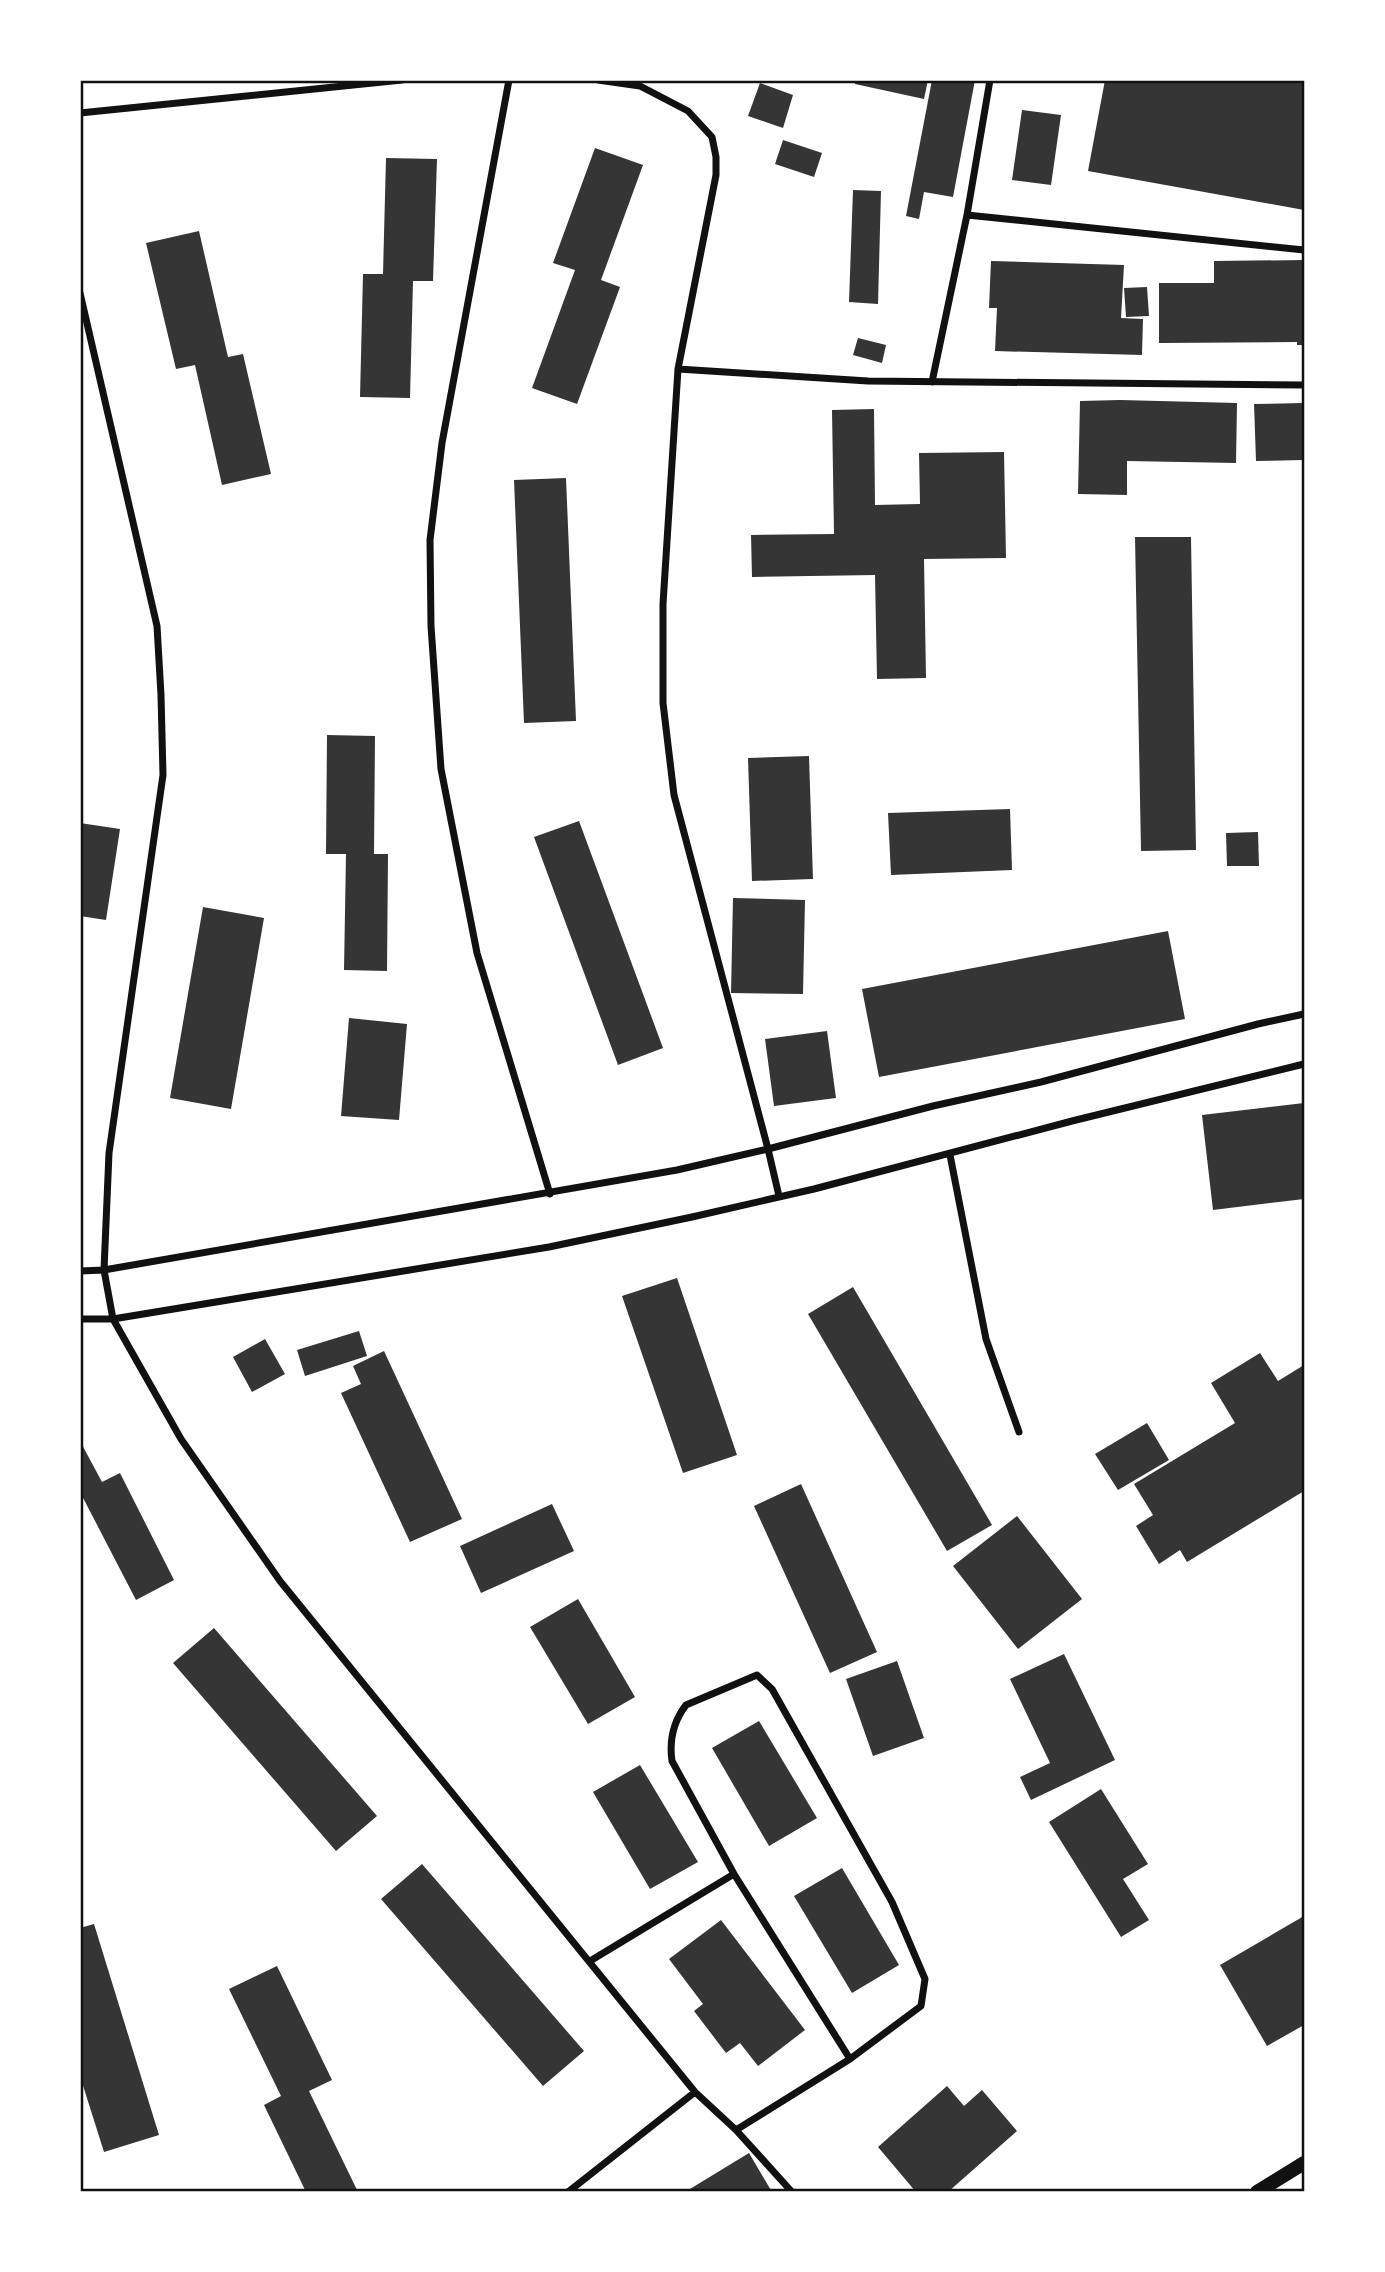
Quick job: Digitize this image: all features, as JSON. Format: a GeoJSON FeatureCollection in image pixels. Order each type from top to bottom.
{"type":"FeatureCollection","features":[{"type":"Feature","properties":{"kind":"main road"},"geometry":{"type":"LineString","coordinates":[[1257,2192],[1304,2163]]}},
{"type":"Feature","properties":{"kind":"street"},"geometry":{"type":"LineString","coordinates":[[80,114],[402,80]]}},
{"type":"Feature","properties":{"kind":"street"},"geometry":{"type":"LineString","coordinates":[[509,80],[442,443],[430,540],[431,626],[440,769],[477,953],[550,1194]]}},
{"type":"Feature","properties":{"kind":"street"},"geometry":{"type":"LineString","coordinates":[[598,80],[640,86],[688,111],[712,137],[716,156],[716,175],[678,369],[663,604],[663,703],[674,795],[779,1196]]}},
{"type":"Feature","properties":{"kind":"street"},"geometry":{"type":"LineString","coordinates":[[932,382],[967,215],[990,80]]}},
{"type":"Feature","properties":{"kind":"street"},"geometry":{"type":"LineString","coordinates":[[967,215],[1304,250]]}},
{"type":"Feature","properties":{"kind":"street"},"geometry":{"type":"LineString","coordinates":[[80,293],[157,626],[163,775],[109,1153],[104,1269],[113,1319],[181,1439],[280,1580],[695,2092],[736,2130],[792,2192]]}},
{"type":"Feature","properties":{"kind":"street"},"geometry":{"type":"LineString","coordinates":[[678,369],[868,381],[1304,385]]}},
{"type":"Feature","properties":{"kind":"street"},"geometry":{"type":"LineString","coordinates":[[80,1271],[550,1194],[677,1170],[1304,1014]]}},
{"type":"Feature","properties":{"kind":"street"},"geometry":{"type":"LineString","coordinates":[[80,1319],[113,1319],[549,1247],[692,1217],[950,1155],[1072,1121],[1304,1064]]}},
{"type":"Feature","properties":{"kind":"street"},"geometry":{"type":"LineString","coordinates":[[950,1155],[986,1339],[1019,1432]]}},
{"type":"Feature","properties":{"kind":"street"},"geometry":{"type":"LineString","coordinates":[[736,2130],[850,2059],[921,2006],[925,1979],[892,1902],[772,1689],[757,1675],[687,1705],[679,1715],[670,1742],[672,1760],[734,1874],[850,2059]]}},
{"type":"Feature","properties":{"kind":"street"},"geometry":{"type":"LineString","coordinates":[[590,1961],[734,1874]]}},
{"type":"Feature","properties":{"kind":"street"},"geometry":{"type":"LineString","coordinates":[[568,2192],[695,2092]]}},
{"type":"Feature","properties":{"kind":"building"},"geometry":{"type":"Polygon","coordinates":[[[856,80],[928,80],[924,99],[855,84],[856,80]]]}},
{"type":"Feature","properties":{"kind":"building"},"geometry":{"type":"Polygon","coordinates":[[[932,80],[975,80],[953,197],[924,192],[919,219],[906,216],[932,80]]]}},
{"type":"Feature","properties":{"kind":"building"},"geometry":{"type":"Polygon","coordinates":[[[1105,80],[1304,80],[1304,210],[1088,171],[1105,80]]]}},
{"type":"Feature","properties":{"kind":"building"},"geometry":{"type":"Polygon","coordinates":[[[760,83],[793,95],[783,128],[748,116],[760,83]]]}},
{"type":"Feature","properties":{"kind":"building"},"geometry":{"type":"Polygon","coordinates":[[[1022,110],[1061,115],[1051,185],[1012,180],[1022,110]]]}},
{"type":"Feature","properties":{"kind":"building"},"geometry":{"type":"Polygon","coordinates":[[[783,140],[822,153],[814,177],[775,164],[783,140]]]}},
{"type":"Feature","properties":{"kind":"building"},"geometry":{"type":"Polygon","coordinates":[[[595,148],[643,165],[601,280],[620,287],[577,404],[532,388],[575,270],[553,263],[595,148]]]}},
{"type":"Feature","properties":{"kind":"building"},"geometry":{"type":"Polygon","coordinates":[[[386,158],[437,159],[433,281],[413,281],[410,398],[360,397],[363,274],[383,274],[386,158]]]}},
{"type":"Feature","properties":{"kind":"building"},"geometry":{"type":"Polygon","coordinates":[[[853,190],[881,191],[878,304],[849,302],[853,190]]]}},
{"type":"Feature","properties":{"kind":"building"},"geometry":{"type":"Polygon","coordinates":[[[199,231],[228,357],[243,354],[271,474],[222,485],[195,365],[176,369],[146,243],[199,231]]]}},
{"type":"Feature","properties":{"kind":"building"},"geometry":{"type":"Polygon","coordinates":[[[1304,260],[1304,345],[1297,345],[1297,342],[1159,343],[1159,283],[1214,283],[1214,261],[1304,260]]]}},
{"type":"Feature","properties":{"kind":"building"},"geometry":{"type":"Polygon","coordinates":[[[991,261],[1124,265],[1121,318],[1143,319],[1142,355],[995,351],[997,308],[989,308],[991,261]]]}},
{"type":"Feature","properties":{"kind":"building"},"geometry":{"type":"Polygon","coordinates":[[[1147,287],[1149,316],[1126,317],[1124,288],[1147,287]]]}},
{"type":"Feature","properties":{"kind":"building"},"geometry":{"type":"Polygon","coordinates":[[[858,338],[886,345],[882,363],[853,355],[858,338]]]}},
{"type":"Feature","properties":{"kind":"building"},"geometry":{"type":"Polygon","coordinates":[[[1080,401],[1237,403],[1236,463],[1127,461],[1127,495],[1078,494],[1080,401]]]}},
{"type":"Feature","properties":{"kind":"building"},"geometry":{"type":"Polygon","coordinates":[[[1304,403],[1304,460],[1256,461],[1254,404],[1304,403]]]}},
{"type":"Feature","properties":{"kind":"building"},"geometry":{"type":"Polygon","coordinates":[[[874,409],[875,505],[920,504],[919,453],[1004,452],[1006,558],[924,559],[926,678],[877,679],[875,575],[752,577],[751,535],[834,534],[832,410],[874,409]]]}},
{"type":"Feature","properties":{"kind":"building"},"geometry":{"type":"Polygon","coordinates":[[[566,478],[576,721],[524,723],[514,480],[566,478]]]}},
{"type":"Feature","properties":{"kind":"building"},"geometry":{"type":"Polygon","coordinates":[[[1135,537],[1191,537],[1196,850],[1141,851],[1135,537]]]}},
{"type":"Feature","properties":{"kind":"building"},"geometry":{"type":"Polygon","coordinates":[[[327,735],[375,736],[374,854],[388,854],[387,971],[344,970],[346,854],[326,854],[327,735]]]}},
{"type":"Feature","properties":{"kind":"building"},"geometry":{"type":"Polygon","coordinates":[[[809,756],[813,879],[752,881],[748,758],[809,756]]]}},
{"type":"Feature","properties":{"kind":"building"},"geometry":{"type":"Polygon","coordinates":[[[1010,809],[1012,870],[891,875],[888,813],[1010,809]]]}},
{"type":"Feature","properties":{"kind":"building"},"geometry":{"type":"Polygon","coordinates":[[[579,821],[663,1048],[618,1065],[534,837],[579,821]]]}},
{"type":"Feature","properties":{"kind":"building"},"geometry":{"type":"Polygon","coordinates":[[[80,823],[120,829],[106,920],[80,916],[80,823]]]}},
{"type":"Feature","properties":{"kind":"building"},"geometry":{"type":"Polygon","coordinates":[[[1258,832],[1259,866],[1227,866],[1226,833],[1258,832]]]}},
{"type":"Feature","properties":{"kind":"building"},"geometry":{"type":"Polygon","coordinates":[[[733,898],[805,900],[803,994],[731,993],[733,898]]]}},
{"type":"Feature","properties":{"kind":"building"},"geometry":{"type":"Polygon","coordinates":[[[203,907],[264,918],[231,1109],[170,1098],[203,907]]]}},
{"type":"Feature","properties":{"kind":"building"},"geometry":{"type":"Polygon","coordinates":[[[1168,931],[1185,1019],[879,1077],[862,989],[1168,931]]]}},
{"type":"Feature","properties":{"kind":"building"},"geometry":{"type":"Polygon","coordinates":[[[349,1018],[407,1024],[399,1120],[341,1116],[349,1018]]]}},
{"type":"Feature","properties":{"kind":"building"},"geometry":{"type":"Polygon","coordinates":[[[827,1031],[836,1098],[774,1106],[765,1039],[827,1031]]]}},
{"type":"Feature","properties":{"kind":"building"},"geometry":{"type":"Polygon","coordinates":[[[1304,1103],[1304,1199],[1213,1210],[1202,1115],[1304,1103]]]}},
{"type":"Feature","properties":{"kind":"building"},"geometry":{"type":"Polygon","coordinates":[[[677,1278],[737,1455],[683,1473],[622,1296],[677,1278]]]}},
{"type":"Feature","properties":{"kind":"building"},"geometry":{"type":"Polygon","coordinates":[[[853,1287],[992,1525],[947,1551],[808,1314],[853,1287]]]}},
{"type":"Feature","properties":{"kind":"building"},"geometry":{"type":"Polygon","coordinates":[[[359,1331],[367,1356],[305,1376],[297,1350],[359,1331]]]}},
{"type":"Feature","properties":{"kind":"building"},"geometry":{"type":"Polygon","coordinates":[[[265,1339],[285,1374],[252,1392],[233,1357],[265,1339]]]}},
{"type":"Feature","properties":{"kind":"building"},"geometry":{"type":"Polygon","coordinates":[[[384,1351],[462,1519],[410,1542],[341,1393],[361,1384],[353,1366],[384,1351]]]}},
{"type":"Feature","properties":{"kind":"building"},"geometry":{"type":"Polygon","coordinates":[[[1260,1353],[1278,1381],[1304,1365],[1304,1491],[1187,1562],[1180,1550],[1159,1564],[1136,1526],[1153,1515],[1134,1484],[1235,1423],[1211,1383],[1260,1353]]]}},
{"type":"Feature","properties":{"kind":"building"},"geometry":{"type":"Polygon","coordinates":[[[1147,1423],[1169,1460],[1118,1490],[1095,1454],[1147,1423]]]}},
{"type":"Feature","properties":{"kind":"building"},"geometry":{"type":"Polygon","coordinates":[[[80,1441],[102,1482],[120,1473],[174,1580],[136,1600],[80,1492],[80,1441]]]}},
{"type":"Feature","properties":{"kind":"building"},"geometry":{"type":"Polygon","coordinates":[[[801,1484],[877,1652],[830,1673],[754,1506],[801,1484]]]}},
{"type":"Feature","properties":{"kind":"building"},"geometry":{"type":"Polygon","coordinates":[[[552,1504],[574,1551],[481,1593],[460,1546],[552,1504]]]}},
{"type":"Feature","properties":{"kind":"building"},"geometry":{"type":"Polygon","coordinates":[[[1017,1516],[1082,1599],[1018,1649],[953,1566],[1017,1516]]]}},
{"type":"Feature","properties":{"kind":"building"},"geometry":{"type":"Polygon","coordinates":[[[578,1599],[635,1697],[588,1724],[530,1627],[578,1599]]]}},
{"type":"Feature","properties":{"kind":"building"},"geometry":{"type":"Polygon","coordinates":[[[214,1628],[377,1816],[336,1851],[173,1663],[214,1628]]]}},
{"type":"Feature","properties":{"kind":"building"},"geometry":{"type":"Polygon","coordinates":[[[1064,1654],[1115,1760],[1031,1800],[1020,1777],[1050,1763],[1010,1679],[1064,1654]]]}},
{"type":"Feature","properties":{"kind":"building"},"geometry":{"type":"Polygon","coordinates":[[[897,1661],[924,1738],[873,1756],[846,1679],[897,1661]]]}},
{"type":"Feature","properties":{"kind":"building"},"geometry":{"type":"Polygon","coordinates":[[[759,1721],[817,1818],[769,1846],[712,1748],[759,1721]]]}},
{"type":"Feature","properties":{"kind":"building"},"geometry":{"type":"Polygon","coordinates":[[[640,1765],[698,1862],[650,1889],[593,1792],[640,1765]]]}},
{"type":"Feature","properties":{"kind":"building"},"geometry":{"type":"Polygon","coordinates":[[[1101,1789],[1148,1864],[1123,1879],[1149,1920],[1121,1937],[1049,1822],[1101,1789]]]}},
{"type":"Feature","properties":{"kind":"building"},"geometry":{"type":"Polygon","coordinates":[[[422,1864],[584,2051],[543,2086],[381,1899],[422,1864]]]}},
{"type":"Feature","properties":{"kind":"building"},"geometry":{"type":"Polygon","coordinates":[[[842,1868],[899,1965],[852,1993],[794,1896],[842,1868]]]}},
{"type":"Feature","properties":{"kind":"building"},"geometry":{"type":"Polygon","coordinates":[[[1304,1916],[1304,2025],[1267,2046],[1220,1965],[1304,1916]]]}},
{"type":"Feature","properties":{"kind":"building"},"geometry":{"type":"Polygon","coordinates":[[[721,1920],[805,2030],[758,2066],[740,2043],[726,2053],[694,2011],[703,2004],[669,1959],[721,1920]]]}},
{"type":"Feature","properties":{"kind":"building"},"geometry":{"type":"Polygon","coordinates":[[[94,1924],[159,2135],[104,2152],[80,2076],[80,1928],[94,1924]]]}},
{"type":"Feature","properties":{"kind":"building"},"geometry":{"type":"Polygon","coordinates":[[[277,1966],[332,2080],[309,2091],[358,2192],[306,2192],[264,2105],[281,2096],[229,1989],[277,1966]]]}},
{"type":"Feature","properties":{"kind":"building"},"geometry":{"type":"Polygon","coordinates":[[[947,2086],[964,2106],[982,2090],[1017,2131],[948,2192],[916,2192],[878,2147],[947,2086]]]}},
{"type":"Feature","properties":{"kind":"building"},"geometry":{"type":"Polygon","coordinates":[[[749,2153],[772,2192],[685,2192],[749,2153]]]}}]}
